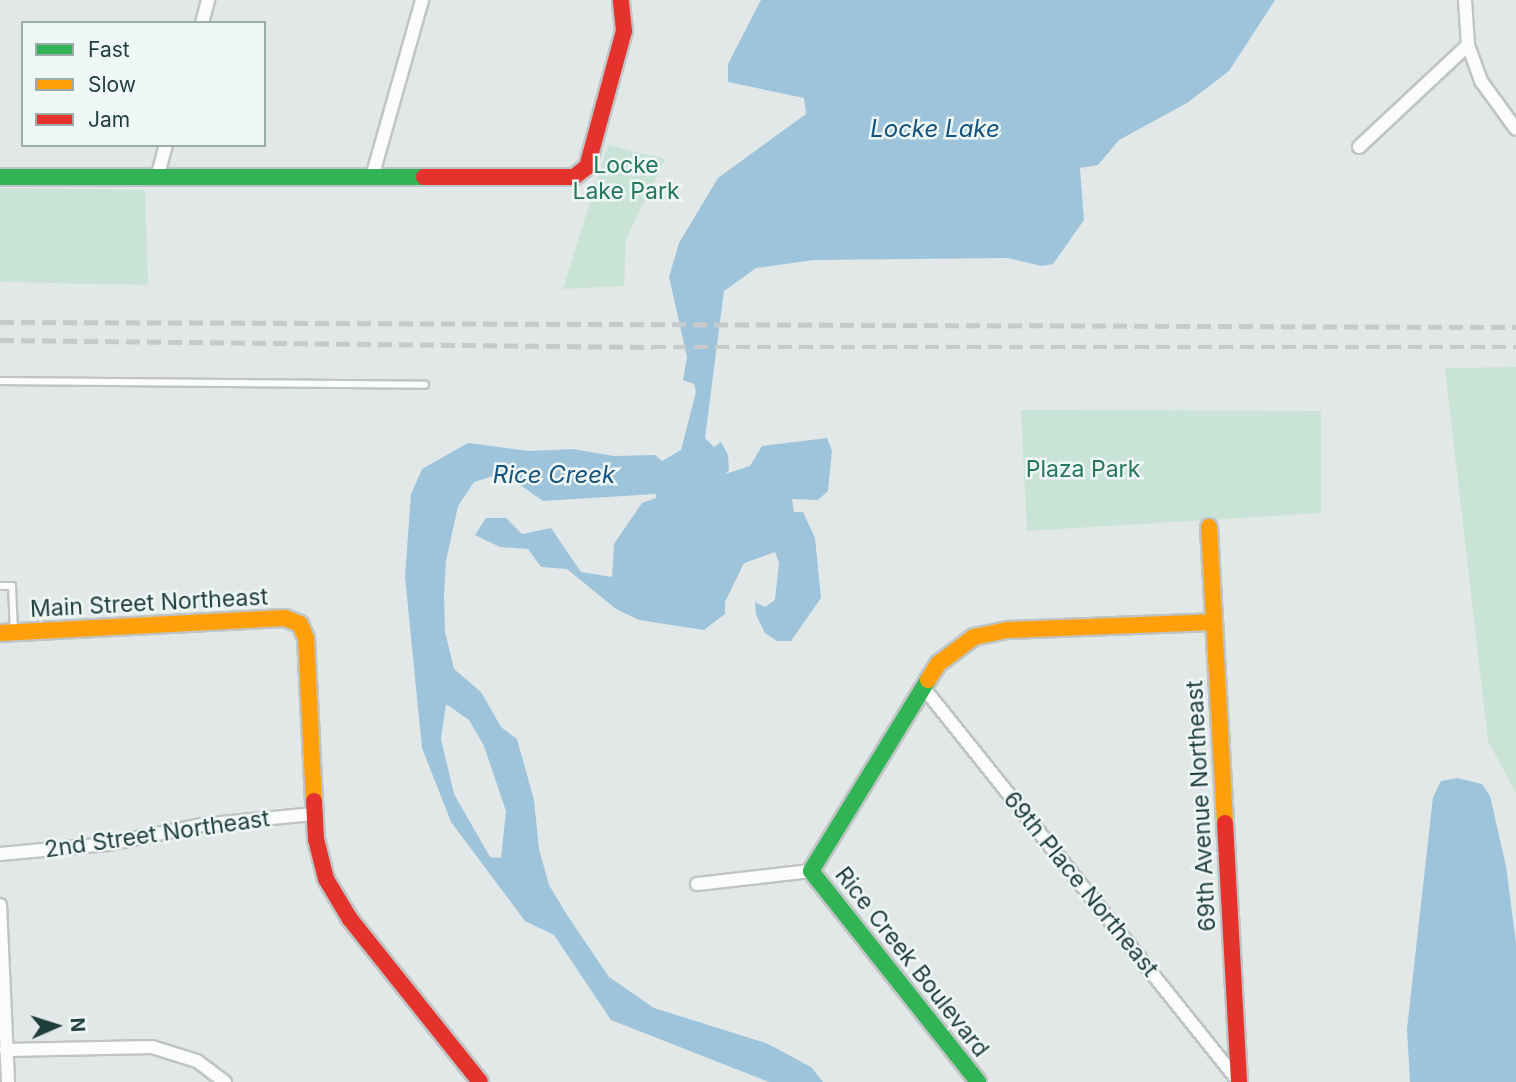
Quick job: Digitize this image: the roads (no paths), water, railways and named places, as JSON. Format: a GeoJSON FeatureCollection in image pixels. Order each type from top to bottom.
{"type":"FeatureCollection","features":[{"type":"Feature","properties":{"kind":"street"},"geometry":{"type":"LineString","coordinates":[[203,21],[208,0]]}},
{"type":"Feature","properties":{"kind":"street"},"geometry":{"type":"LineString","coordinates":[[372,177],[422,0]]}},
{"type":"Feature","properties":{"kind":"street"},"geometry":{"type":"LineString","coordinates":[[1465,0],[1468,45],[1481,81],[1516,129]]}},
{"type":"Feature","properties":{"kind":"street"},"geometry":{"type":"LineString","coordinates":[[0,177],[574,177],[583,172],[590,159],[624,31],[626,2]]}},
{"type":"Feature","properties":{"kind":"street"},"geometry":{"type":"LineString","coordinates":[[1359,147],[1468,45]]}},
{"type":"Feature","properties":{"kind":"street"},"geometry":{"type":"LineString","coordinates":[[157,178],[165,147]]}},
{"type":"Feature","properties":{"kind":"street","name":"69th Avenue Northeast"},"geometry":{"type":"LineString","coordinates":[[1209,527],[1239,1082]]}},
{"type":"Feature","properties":{"kind":"street","name":"Main Street Northeast"},"geometry":{"type":"LineString","coordinates":[[7,633],[285,618],[300,624],[306,638],[314,814]]}},
{"type":"Feature","properties":{"kind":"street","name":"Rice Creek Boulevard"},"geometry":{"type":"LineString","coordinates":[[811,871],[938,664],[958,647],[991,633],[1213,622]]}},
{"type":"Feature","properties":{"kind":"street","name":"69th Place Northeast"},"geometry":{"type":"LineString","coordinates":[[923,687],[1239,1082]]}},
{"type":"Feature","properties":{"kind":"street"},"geometry":{"type":"LineString","coordinates":[[314,814],[320,858],[336,898],[480,1082]]}},
{"type":"Feature","properties":{"kind":"street","name":"2nd Street Northeast"},"geometry":{"type":"LineString","coordinates":[[0,854],[108,844],[236,820],[314,814]]}},
{"type":"Feature","properties":{"kind":"street","name":"Rice Creek Boulevard"},"geometry":{"type":"LineString","coordinates":[[698,884],[811,871]]}},
{"type":"Feature","properties":{"kind":"street","name":"Rice Creek Boulevard"},"geometry":{"type":"LineString","coordinates":[[811,871],[978,1082]]}},
{"type":"Feature","properties":{"kind":"street"},"geometry":{"type":"LineString","coordinates":[[0,905],[8,1082]]}},
{"type":"Feature","properties":{"kind":"street"},"geometry":{"type":"LineString","coordinates":[[6,1050],[152,1047],[197,1061],[225,1082]]}},
{"type":"Feature","properties":{"kind":"lane"},"geometry":{"type":"LineString","coordinates":[[0,382],[425,385]]}},
{"type":"Feature","properties":{"kind":"lane"},"geometry":{"type":"LineString","coordinates":[[0,586],[12,586],[7,633]]}},
{"type":"Feature","properties":{"kind":"water","name":"Locke Lake"},"geometry":{"type":"Polygon","coordinates":[[[761,0],[1275,0],[1229,71],[1187,103],[1119,140],[1098,165],[1080,168],[1084,220],[1053,264],[1042,266],[1008,258],[814,260],[756,268],[724,291],[705,438],[714,447],[721,442],[728,455],[729,470],[725,474],[750,466],[762,446],[827,438],[832,451],[828,491],[818,500],[792,499],[794,512],[803,512],[815,538],[821,598],[791,641],[777,641],[765,633],[756,615],[755,602],[765,607],[775,600],[779,563],[775,552],[744,563],[725,602],[725,614],[704,630],[639,620],[616,609],[567,569],[541,567],[528,549],[500,547],[475,535],[486,518],[506,518],[522,534],[551,528],[581,572],[612,577],[614,544],[642,503],[656,498],[656,494],[543,501],[503,473],[474,482],[458,506],[446,561],[444,594],[445,632],[454,669],[481,692],[501,727],[517,739],[534,800],[539,849],[549,885],[567,915],[609,977],[654,1008],[766,1043],[811,1067],[823,1082],[769,1082],[611,1020],[554,935],[525,921],[451,822],[422,748],[405,577],[411,494],[422,469],[468,443],[529,451],[573,449],[614,456],[655,455],[662,461],[681,450],[696,392],[694,384],[683,380],[687,357],[669,277],[679,243],[718,178],[806,114],[804,98],[728,82],[728,64],[761,0]],[[446,704],[441,739],[454,794],[490,857],[501,858],[506,811],[484,746],[469,720],[446,704]]]}},
{"type":"Feature","properties":{"kind":"water"},"geometry":{"type":"Polygon","coordinates":[[[1457,778],[1482,784],[1490,796],[1506,866],[1516,943],[1516,1082],[1410,1082],[1407,1029],[1433,797],[1441,781],[1457,778]]]}},
{"type":"Feature","properties":{"kind":"railway"},"geometry":{"type":"LineString","coordinates":[[0,322],[1516,327]]}},
{"type":"Feature","properties":{"kind":"railway"},"geometry":{"type":"LineString","coordinates":[[0,340],[652,347],[1516,347]]}},
{"type":"Feature","properties":{"kind":"park label","name":"Locke Lake Park"},"geometry":{"type":"Point","coordinates":[626,178]}},
{"type":"Feature","properties":{"kind":"park label","name":"Plaza Park"},"geometry":{"type":"Point","coordinates":[1083,469]}},
{"type":"Feature","properties":{"kind":"water label","name":"Rice Creek"},"geometry":{"type":"Point","coordinates":[554,475]}}]}
